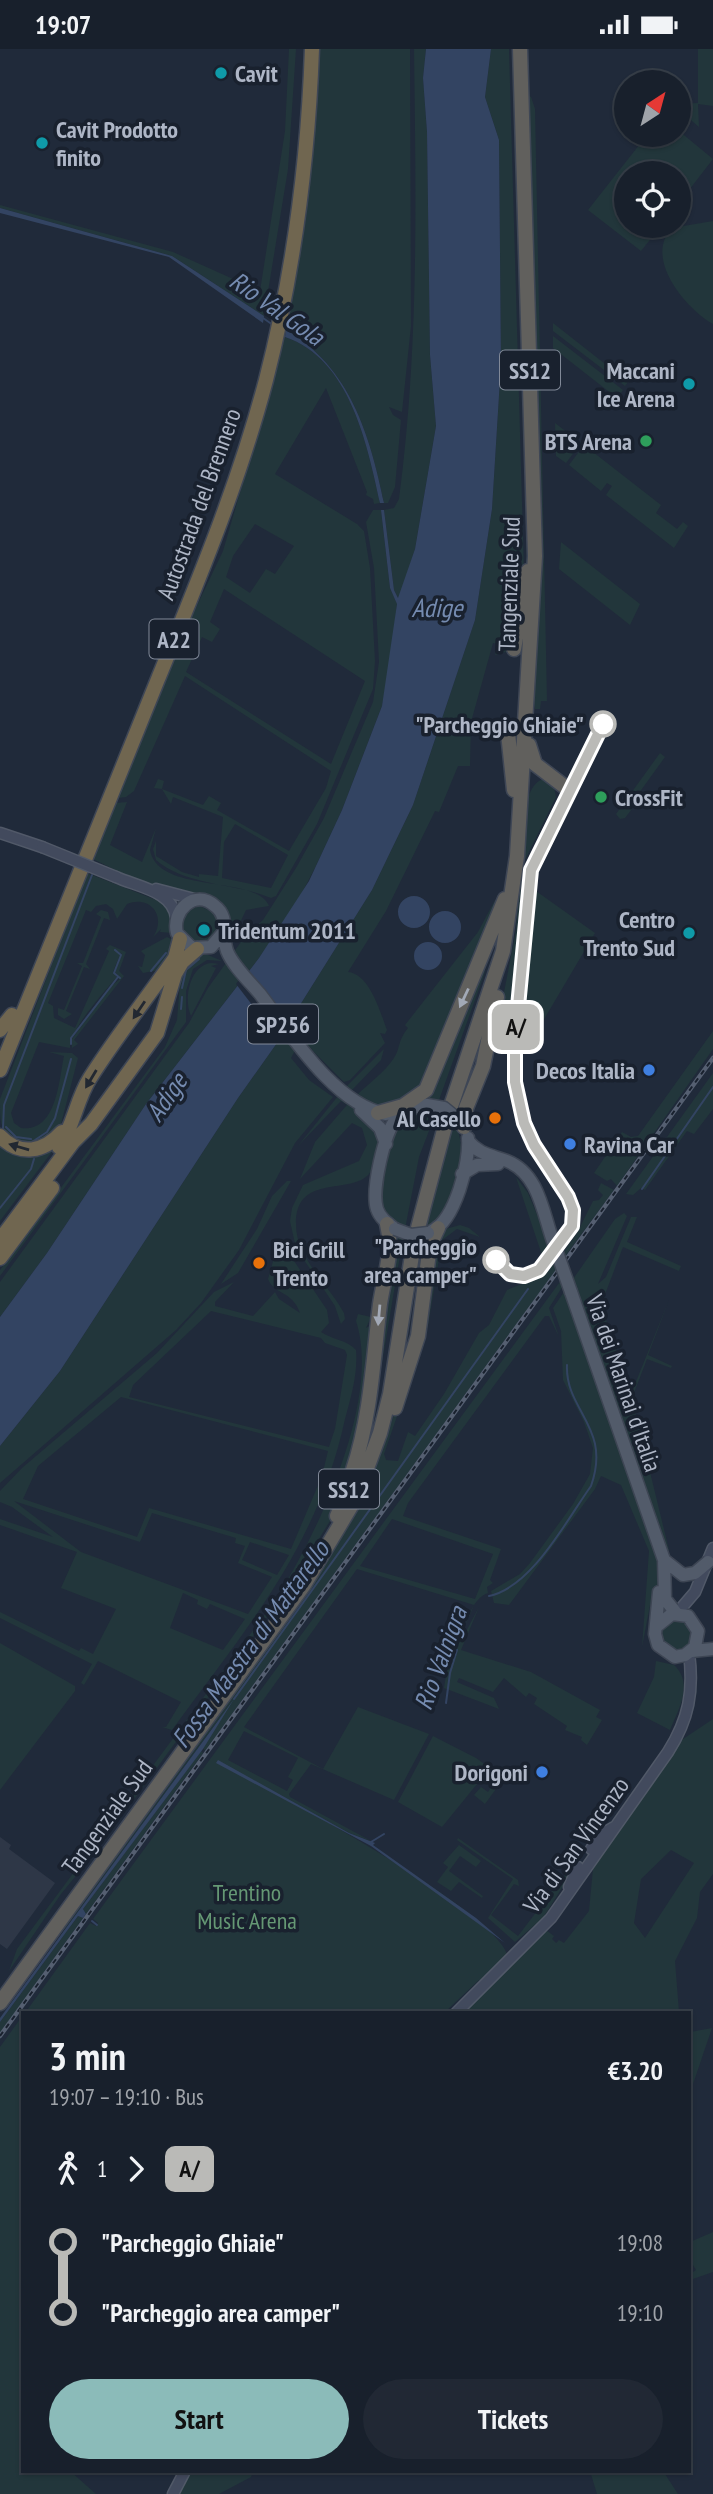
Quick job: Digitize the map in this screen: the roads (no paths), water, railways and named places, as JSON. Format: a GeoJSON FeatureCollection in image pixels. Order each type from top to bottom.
{"type":"FeatureCollection","features":[{"type":"Feature","properties":{"kind":"highway","name":"Autostrada del Brennero"},"geometry":{"type":"LineString","coordinates":[[277,314],[296,164],[304,49]]}},
{"type":"Feature","properties":{"kind":"highway","name":"Autostrada del Brennero"},"geometry":{"type":"LineString","coordinates":[[0,1070],[228,502],[252,431],[306,155],[312,49]]}},
{"type":"Feature","properties":{"kind":"highway","name":"Tangenziale Sud"},"geometry":{"type":"LineString","coordinates":[[0,2003],[304,1585],[337,1532],[364,1480],[390,1394],[414,1243],[431,1174],[510,925],[528,571],[513,49]]}},
{"type":"Feature","properties":{"kind":"highway","name":"Tangenziale Sud"},"geometry":{"type":"LineString","coordinates":[[0,1990],[297,1582],[324,1538],[360,1467],[372,1432],[382,1392],[409,1230],[423,1172],[489,973],[505,899],[517,798],[528,691],[536,556],[520,49]]}},
{"type":"Feature","properties":{"kind":"highway"},"geometry":{"type":"LineString","coordinates":[[521,91],[527,80],[526,49]]}},
{"type":"Feature","properties":{"kind":"highway","name":"Autostrada del Brennero"},"geometry":{"type":"LineString","coordinates":[[0,1045],[209,527],[273,334]]}},
{"type":"Feature","properties":{"kind":"highway"},"geometry":{"type":"LineString","coordinates":[[514,649],[528,571]]}},
{"type":"Feature","properties":{"kind":"highway"},"geometry":{"type":"LineString","coordinates":[[528,691],[531,710],[530,755],[535,764],[569,790]]}},
{"type":"Feature","properties":{"kind":"highway"},"geometry":{"type":"LineString","coordinates":[[508,733],[517,798]]}},
{"type":"Feature","properties":{"kind":"highway"},"geometry":{"type":"LineString","coordinates":[[517,798],[533,780],[551,777]]}},
{"type":"Feature","properties":{"kind":"highway"},"geometry":{"type":"LineString","coordinates":[[379,1113],[403,1106],[426,1090],[505,899]]}},
{"type":"Feature","properties":{"kind":"highway"},"geometry":{"type":"LineString","coordinates":[[462,1124],[483,1066],[510,941],[510,925]]}},
{"type":"Feature","properties":{"kind":"highway"},"geometry":{"type":"LineString","coordinates":[[0,1227],[69,1133],[74,1113],[89,1079],[175,958],[180,939]]}},
{"type":"Feature","properties":{"kind":"highway"},"geometry":{"type":"LineString","coordinates":[[0,1240],[73,1142],[91,1125],[157,1033],[175,974],[182,962],[200,949]]}},
{"type":"Feature","properties":{"kind":"highway"},"geometry":{"type":"LineString","coordinates":[[0,1030],[12,1015]]}},
{"type":"Feature","properties":{"kind":"highway"},"geometry":{"type":"LineString","coordinates":[[415,1109],[428,1096],[436,1081],[451,1029]]}},
{"type":"Feature","properties":{"kind":"highway"},"geometry":{"type":"LineString","coordinates":[[0,1136],[16,1148],[41,1148],[55,1139],[74,1113]]}},
{"type":"Feature","properties":{"kind":"highway"},"geometry":{"type":"LineString","coordinates":[[0,1258],[80,1149],[91,1125]]}},
{"type":"Feature","properties":{"kind":"highway"},"geometry":{"type":"LineString","coordinates":[[344,1498],[369,1413],[380,1301],[390,1251],[391,1226]]}},
{"type":"Feature","properties":{"kind":"highway"},"geometry":{"type":"LineString","coordinates":[[364,1480],[382,1444],[418,1336],[433,1230]]}},
{"type":"Feature","properties":{"kind":"main road","name":"SP256"},"geometry":{"type":"LineString","coordinates":[[0,833],[116,877],[168,900],[174,907],[176,918]]}},
{"type":"Feature","properties":{"kind":"main road","name":"SP256"},"geometry":{"type":"LineString","coordinates":[[133,885],[181,893],[211,902],[219,910],[224,920],[223,933],[228,959],[338,1090],[380,1128],[386,1144]]}},
{"type":"Feature","properties":{"kind":"main road"},"geometry":{"type":"LineString","coordinates":[[180,939],[176,918],[183,906],[198,900]]}},
{"type":"Feature","properties":{"kind":"main road"},"geometry":{"type":"LineString","coordinates":[[200,949],[216,943],[223,933]]}},
{"type":"Feature","properties":{"kind":"main road","name":"SP256"},"geometry":{"type":"LineString","coordinates":[[180,939],[228,959]]}},
{"type":"Feature","properties":{"kind":"main road","name":"SP256"},"geometry":{"type":"LineString","coordinates":[[338,1090],[379,1113]]}},
{"type":"Feature","properties":{"kind":"main road"},"geometry":{"type":"LineString","coordinates":[[379,1113],[415,1109],[444,1108],[462,1124],[468,1142],[451,1213],[433,1230],[411,1235],[391,1226],[379,1214],[374,1194],[393,1124],[415,1109]]}},
{"type":"Feature","properties":{"kind":"main road","name":"Via dei Marinai d'Italia"},"geometry":{"type":"LineString","coordinates":[[468,1142],[481,1153],[512,1164],[528,1176],[536,1189],[663,1557],[664,1599],[676,1613]]}},
{"type":"Feature","properties":{"kind":"main road","name":"Via dei Marinai d'Italia"},"geometry":{"type":"LineString","coordinates":[[462,1174],[486,1163],[509,1168],[527,1185],[547,1226]]}},
{"type":"Feature","properties":{"kind":"main road"},"geometry":{"type":"LineString","coordinates":[[713,1548],[692,1597],[689,1614],[699,1636],[713,1648]]}},
{"type":"Feature","properties":{"kind":"main road"},"geometry":{"type":"LineString","coordinates":[[663,1557],[683,1575],[695,1573],[708,1562]]}},
{"type":"Feature","properties":{"kind":"main road","name":"Via dei Marinai d'Italia"},"geometry":{"type":"LineString","coordinates":[[657,1626],[663,1557]]}},
{"type":"Feature","properties":{"kind":"main road"},"geometry":{"type":"LineString","coordinates":[[692,1597],[676,1613],[667,1615],[657,1626],[658,1646],[684,1665],[693,1679]]}},
{"type":"Feature","properties":{"kind":"main road"},"geometry":{"type":"LineString","coordinates":[[676,1613],[693,1620]]}},
{"type":"Feature","properties":{"kind":"main road"},"geometry":{"type":"LineString","coordinates":[[691,1652],[699,1636]]}},
{"type":"Feature","properties":{"kind":"main road"},"geometry":{"type":"LineString","coordinates":[[671,1656],[713,1648]]}},
{"type":"Feature","properties":{"kind":"main road","name":"Via di San Vincenzo"},"geometry":{"type":"LineString","coordinates":[[458,2011],[538,1934],[619,1823],[680,1731],[692,1698],[691,1652]]}},
{"type":"Feature","properties":{"kind":"main road"},"geometry":{"type":"LineString","coordinates":[[591,1849],[602,1834],[619,1823]]}},
{"type":"Feature","properties":{"kind":"main road"},"geometry":{"type":"LineString","coordinates":[[567,1897],[578,1867]]}},
{"type":"Feature","properties":{"kind":"main road"},"geometry":{"type":"LineString","coordinates":[[173,2494],[184,2473]]}},
{"type":"Feature","properties":{"kind":"water","name":"Adige"},"geometry":{"type":"Polygon","coordinates":[[[426,49],[491,49],[485,97],[499,140],[501,363],[492,509],[475,620],[413,805],[372,890],[295,1013],[296,1024],[277,1043],[238,1098],[60,1371],[0,1446],[0,1317],[47,1253],[146,1104],[259,958],[309,881],[342,810],[382,706],[397,604],[390,588],[381,510],[384,510],[394,590],[398,598],[415,549],[436,426],[430,355],[427,132],[423,78],[426,49]]]}},
{"type":"Feature","properties":{"kind":"water"},"geometry":{"type":"Polygon","coordinates":[[[0,208],[172,256],[264,316],[263,323],[169,257],[0,213],[0,208]]]}},
{"type":"Feature","properties":{"kind":"water"},"geometry":{"type":"Polygon","coordinates":[[[286,330],[308,345],[326,363],[341,383],[354,405],[372,452],[384,503],[380,503],[361,430],[340,384],[325,364],[307,348],[285,337],[286,330]]]}},
{"type":"Feature","properties":{"kind":"water"},"geometry":{"type":"Polygon","coordinates":[[[414,896],[425,901],[430,912],[425,923],[414,928],[403,923],[398,912],[403,901],[414,896]]]}},
{"type":"Feature","properties":{"kind":"water"},"geometry":{"type":"Polygon","coordinates":[[[445,911],[456,916],[461,927],[456,938],[445,943],[434,938],[429,927],[434,916],[445,911]]]}},
{"type":"Feature","properties":{"kind":"water"},"geometry":{"type":"Polygon","coordinates":[[[428,942],[438,946],[442,956],[438,966],[428,970],[418,966],[414,956],[418,946],[428,942]]]}},
{"type":"Feature","properties":{"kind":"water"},"geometry":{"type":"Polygon","coordinates":[[[234,1699],[203,1749],[83,1909],[86,1914],[83,1918],[78,1916],[0,2022],[0,2018],[234,1699]]]}},
{"type":"Feature","properties":{"kind":"water"},"geometry":{"type":"Polygon","coordinates":[[[218,1760],[349,1833],[375,1843],[373,1845],[476,1918],[505,1943],[371,1846],[216,1763],[218,1760]]]}},
{"type":"Feature","properties":{"kind":"waterway","name":"Rio Val Gola"},"geometry":{"type":"LineString","coordinates":[[263,318],[273,325]]}},
{"type":"Feature","properties":{"kind":"waterway"},"geometry":{"type":"LineString","coordinates":[[3,1128],[4,1105],[92,875]]}},
{"type":"Feature","properties":{"kind":"waterway"},"geometry":{"type":"LineString","coordinates":[[115,950],[121,955],[114,973],[120,978]]}},
{"type":"Feature","properties":{"kind":"waterway"},"geometry":{"type":"LineString","coordinates":[[151,971],[166,953]]}},
{"type":"Feature","properties":{"kind":"waterway"},"geometry":{"type":"LineString","coordinates":[[182,988],[186,970],[199,959]]}},
{"type":"Feature","properties":{"kind":"waterway"},"geometry":{"type":"LineString","coordinates":[[71,1044],[71,1038],[118,977]]}},
{"type":"Feature","properties":{"kind":"waterway"},"geometry":{"type":"LineString","coordinates":[[181,1009],[182,997]]}},
{"type":"Feature","properties":{"kind":"waterway"},"geometry":{"type":"LineString","coordinates":[[32,1142],[47,1132],[55,1118],[71,1059]]}},
{"type":"Feature","properties":{"kind":"waterway","name":"Rio Valnigra"},"geometry":{"type":"LineString","coordinates":[[642,1189],[713,1087]]}},
{"type":"Feature","properties":{"kind":"waterway"},"geometry":{"type":"LineString","coordinates":[[6,1127],[16,1137],[31,1139]]}},
{"type":"Feature","properties":{"kind":"waterway"},"geometry":{"type":"LineString","coordinates":[[0,1208],[31,1169],[34,1159]]}},
{"type":"Feature","properties":{"kind":"waterway","name":"Fossa Maestra di Mattarello"},"geometry":{"type":"LineString","coordinates":[[234,1699],[528,1289]]}},
{"type":"Feature","properties":{"kind":"waterway","name":"Rio Valnigra"},"geometry":{"type":"LineString","coordinates":[[489,1596],[505,1590],[534,1566],[591,1486],[596,1466],[596,1449],[568,1381],[567,1365]]}},
{"type":"Feature","properties":{"kind":"waterway","name":"Rio Valnigra"},"geometry":{"type":"LineString","coordinates":[[446,1703],[450,1673],[457,1650]]}},
{"type":"Feature","properties":{"kind":"waterway","name":"Rio Valnigra"},"geometry":{"type":"LineString","coordinates":[[371,1842],[384,1834]]}},
{"type":"Feature","properties":{"kind":"waterway"},"geometry":{"type":"LineString","coordinates":[[92,1921],[97,1925]]}},
{"type":"Feature","properties":{"kind":"railway"},"geometry":{"type":"LineString","coordinates":[[0,2036],[713,1058]]}},
{"type":"Feature","properties":{"kind":"place","name":"Cavit"},"geometry":{"type":"Point","coordinates":[221,73]}},
{"type":"Feature","properties":{"kind":"place","name":"Cavit Prodotto finito"},"geometry":{"type":"Point","coordinates":[42,143]}},
{"type":"Feature","properties":{"kind":"place","name":"Maccani Ice Arena"},"geometry":{"type":"Point","coordinates":[689,384]}},
{"type":"Feature","properties":{"kind":"place","name":"BTS Arena"},"geometry":{"type":"Point","coordinates":[646,441]}},
{"type":"Feature","properties":{"kind":"place","name":"\"Parcheggio Ghiaie\""},"geometry":{"type":"Point","coordinates":[603,724]}},
{"type":"Feature","properties":{"kind":"place","name":"CrossFit"},"geometry":{"type":"Point","coordinates":[601,797]}},
{"type":"Feature","properties":{"kind":"place","name":"Tridentum 2011"},"geometry":{"type":"Point","coordinates":[204,930]}},
{"type":"Feature","properties":{"kind":"place","name":"Centro Trento Sud"},"geometry":{"type":"Point","coordinates":[689,933]}},
{"type":"Feature","properties":{"kind":"place","name":"Decos Italia"},"geometry":{"type":"Point","coordinates":[649,1070]}},
{"type":"Feature","properties":{"kind":"place","name":"Al Casello"},"geometry":{"type":"Point","coordinates":[495,1118]}},
{"type":"Feature","properties":{"kind":"place","name":"Ravina Car"},"geometry":{"type":"Point","coordinates":[570,1144]}},
{"type":"Feature","properties":{"kind":"place","name":"\"Parcheggio area camper\""},"geometry":{"type":"Point","coordinates":[496,1260]}},
{"type":"Feature","properties":{"kind":"place","name":"Bici Grill Trento"},"geometry":{"type":"Point","coordinates":[259,1263]}},
{"type":"Feature","properties":{"kind":"place","name":"Dorigoni"},"geometry":{"type":"Point","coordinates":[542,1772]}},
{"type":"Feature","properties":{"kind":"park label","name":"Trentino Music Arena"},"geometry":{"type":"Point","coordinates":[247,1906]}}]}
